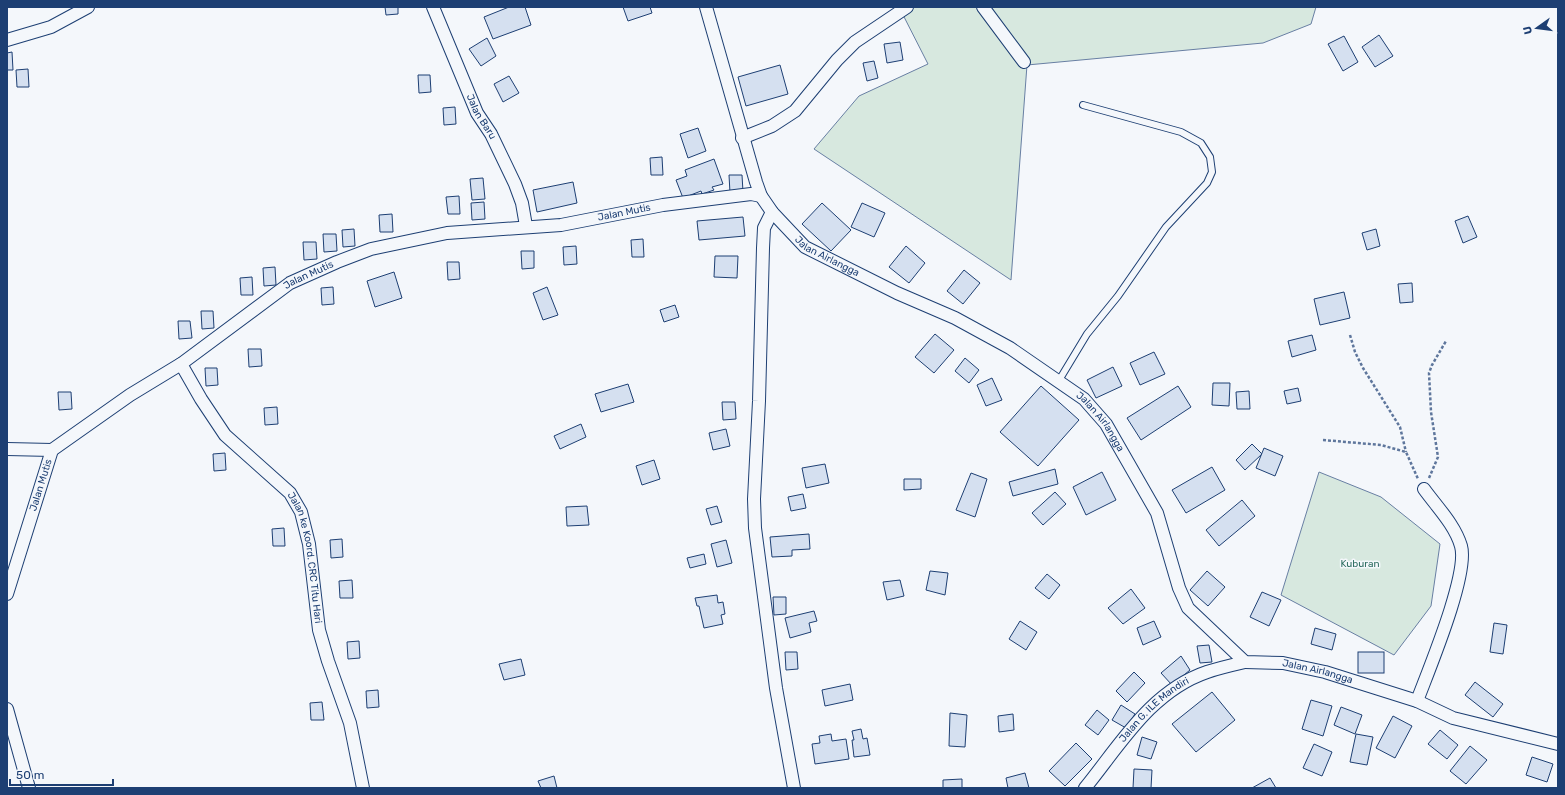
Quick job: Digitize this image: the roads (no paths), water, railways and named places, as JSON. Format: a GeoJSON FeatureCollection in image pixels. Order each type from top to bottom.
{"type":"FeatureCollection","features":[{"type":"Feature","properties":{"kind":"street"},"geometry":{"type":"LineString","coordinates":[[7,40],[50,27],[88,7]]}},
{"type":"Feature","properties":{"kind":"street","name":"Jalan Baru"},"geometry":{"type":"LineString","coordinates":[[433,7],[471,101],[490,134],[515,184],[522,203],[526,226]]}},
{"type":"Feature","properties":{"kind":"street","name":"Jalan Airlangga"},"geometry":{"type":"LineString","coordinates":[[706,7],[742,138],[761,196],[772,212],[804,247],[896,293],[955,318],[997,341],[1084,399],[1106,424],[1151,503],[1164,531],[1179,588],[1188,608],[1245,662],[1283,663],[1303,666],[1352,679],[1417,701],[1453,718],[1558,744]]}},
{"type":"Feature","properties":{"kind":"street"},"geometry":{"type":"LineString","coordinates":[[742,138],[772,126],[795,111],[837,60],[855,42],[908,7]]}},
{"type":"Feature","properties":{"kind":"street"},"geometry":{"type":"LineString","coordinates":[[983,7],[1024,62]]}},
{"type":"Feature","properties":{"kind":"street","name":"Jalan Mutis"},"geometry":{"type":"LineString","coordinates":[[7,594],[52,450],[130,395],[181,364],[290,283],[371,249],[447,233],[526,226],[561,225],[663,205],[751,194],[761,196]]}},
{"type":"Feature","properties":{"kind":"street"},"geometry":{"type":"LineString","coordinates":[[772,212],[764,228],[761,355],[754,499],[755,528],[776,688],[794,788]]}},
{"type":"Feature","properties":{"kind":"street","name":"Jalan ke Koord. CRC Titu Hari"},"geometry":{"type":"LineString","coordinates":[[181,364],[201,399],[225,435],[290,493],[301,512],[309,544],[319,630],[328,661],[350,723],[363,788]]}},
{"type":"Feature","properties":{"kind":"street"},"geometry":{"type":"LineString","coordinates":[[7,449],[52,450]]}},
{"type":"Feature","properties":{"kind":"street"},"geometry":{"type":"LineString","coordinates":[[1417,701],[1453,601],[1463,556],[1455,530],[1424,489]]}},
{"type":"Feature","properties":{"kind":"street","name":"Jalan G. ILE Mandiri"},"geometry":{"type":"LineString","coordinates":[[1085,788],[1139,720],[1154,704],[1171,690],[1206,672],[1245,662]]}},
{"type":"Feature","properties":{"kind":"street"},"geometry":{"type":"LineString","coordinates":[[7,709],[29,788]]}},
{"type":"Feature","properties":{"kind":"lane"},"geometry":{"type":"LineString","coordinates":[[1058,382],[1087,334],[1118,296],[1166,227],[1203,189],[1212,172],[1210,157],[1201,143],[1181,132],[1083,105]]}},
{"type":"Feature","properties":{"kind":"park label","name":"Kuburan"},"geometry":{"type":"Point","coordinates":[1360,564]}}]}
